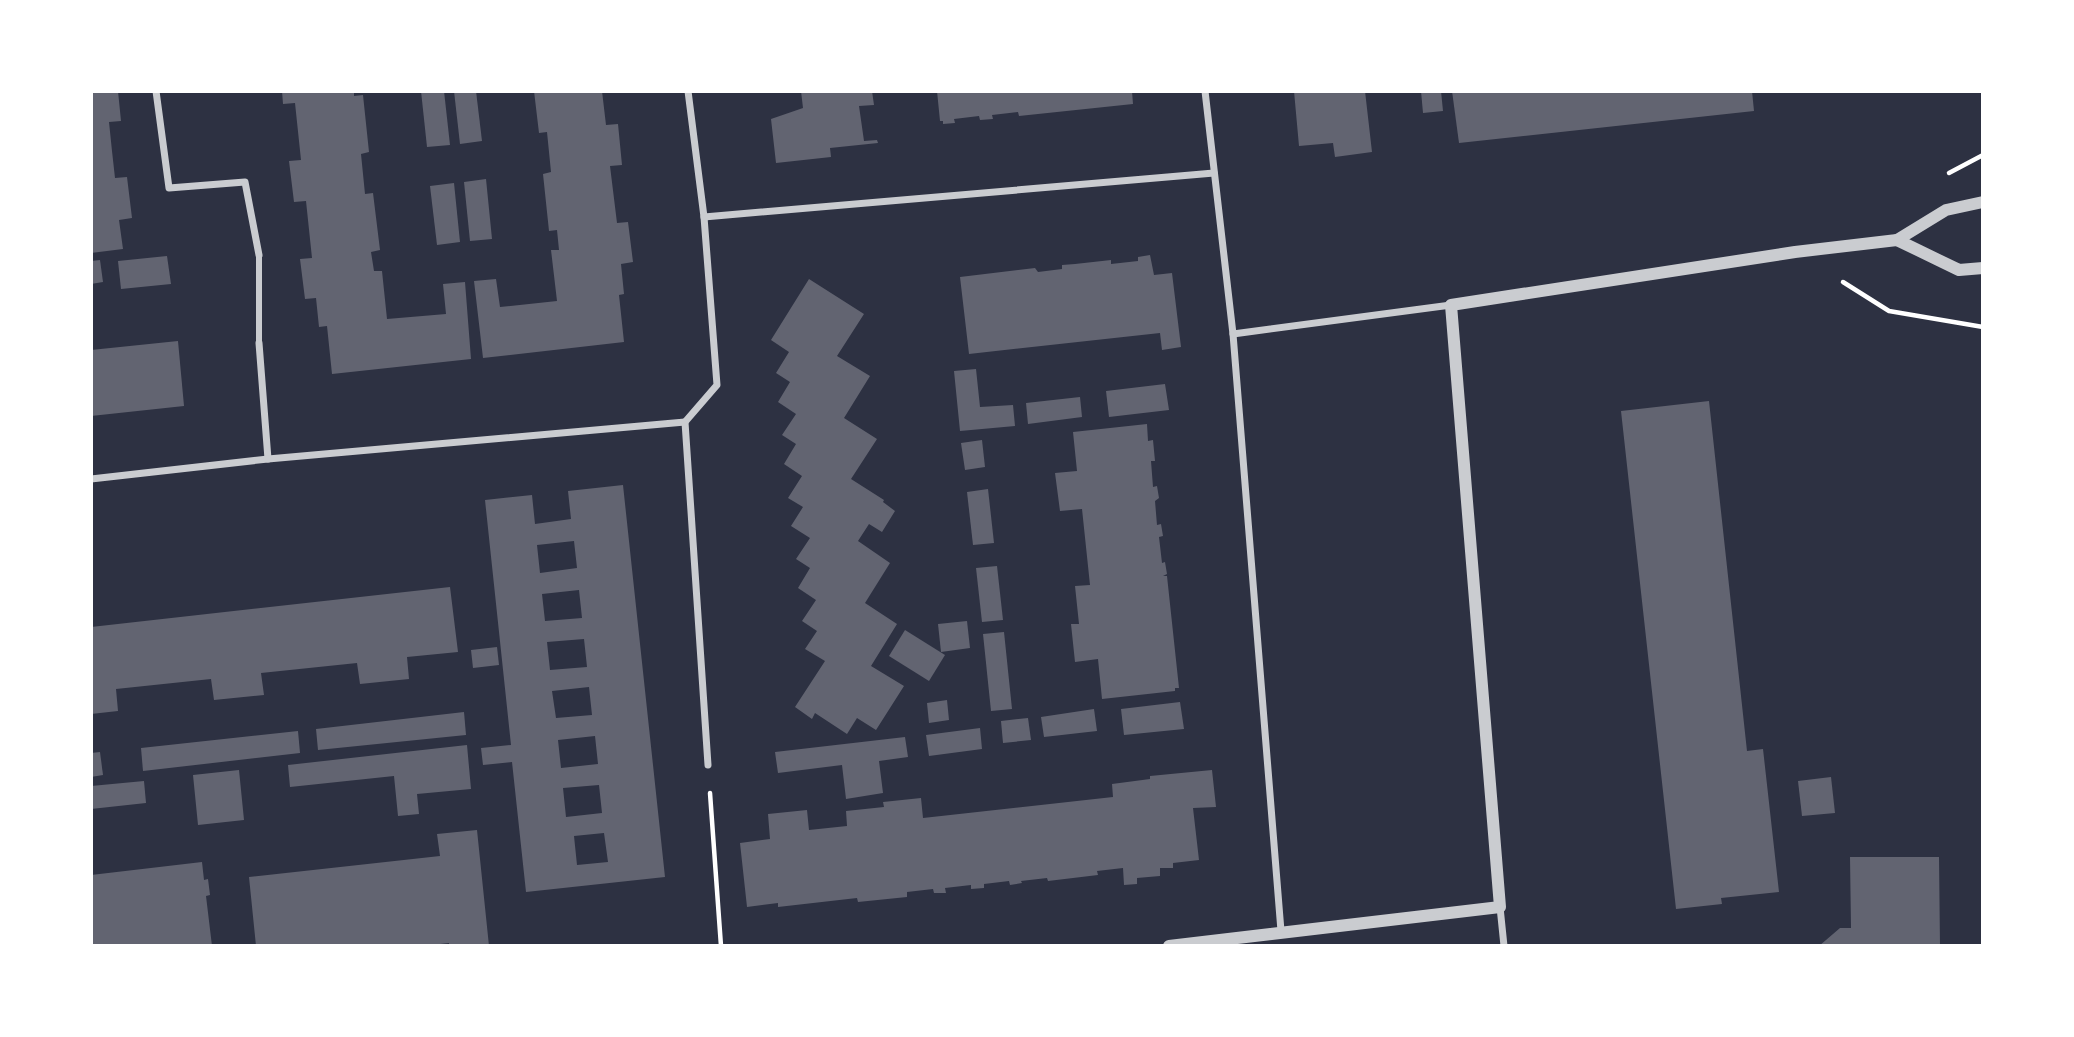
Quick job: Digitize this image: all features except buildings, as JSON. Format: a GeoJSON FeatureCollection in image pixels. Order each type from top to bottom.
{"type":"FeatureCollection","features":[{"type":"Feature","properties":{"kind":"street"},"geometry":{"type":"LineString","coordinates":[[156,91],[169,188],[245,182],[259,255],[259,343],[268,459]]}},
{"type":"Feature","properties":{"kind":"street"},"geometry":{"type":"LineString","coordinates":[[688,91],[705,217],[716,385],[685,422],[708,765]]}},
{"type":"Feature","properties":{"kind":"street"},"geometry":{"type":"LineString","coordinates":[[1205,91],[1233,334],[1281,931]]}},
{"type":"Feature","properties":{"kind":"street"},"geometry":{"type":"LineString","coordinates":[[705,217],[1214,173]]}},
{"type":"Feature","properties":{"kind":"street"},"geometry":{"type":"LineString","coordinates":[[1233,334],[1451,305],[1795,251],[1898,240],[1946,210],[1983,202]]}},
{"type":"Feature","properties":{"kind":"street"},"geometry":{"type":"LineString","coordinates":[[1898,240],[1959,270],[1983,268]]}},
{"type":"Feature","properties":{"kind":"street"},"geometry":{"type":"LineString","coordinates":[[1451,305],[1504,946]]}},
{"type":"Feature","properties":{"kind":"street"},"geometry":{"type":"LineString","coordinates":[[91,479],[268,459],[685,422]]}},
{"type":"Feature","properties":{"kind":"street"},"geometry":{"type":"LineString","coordinates":[[1169,946],[1500,907]]}},
{"type":"Feature","properties":{"kind":"path"},"geometry":{"type":"LineString","coordinates":[[1795,251],[1889,311],[1983,327]]}},
{"type":"Feature","properties":{"kind":"path"},"geometry":{"type":"LineString","coordinates":[[708,765],[721,946]]}}]}
